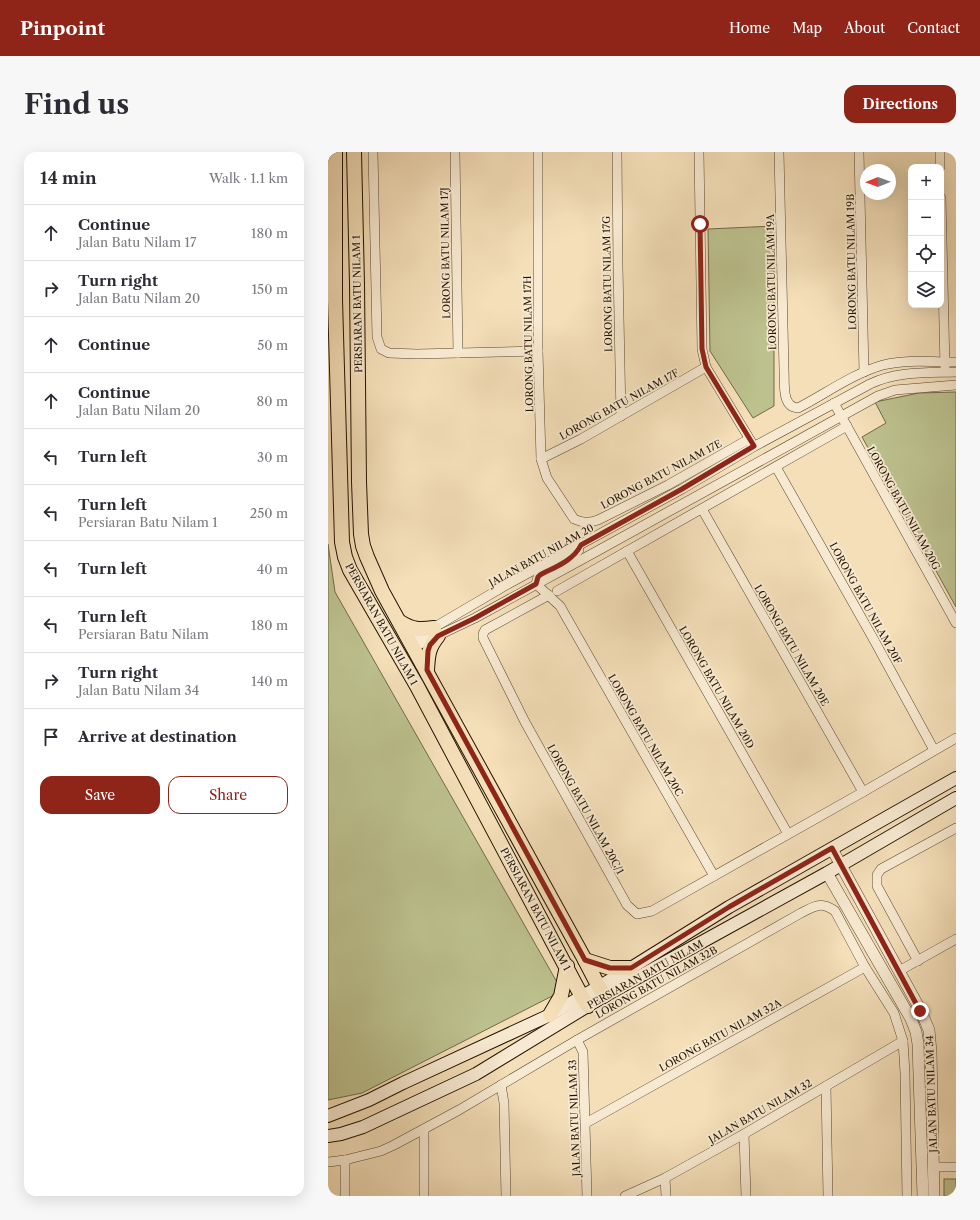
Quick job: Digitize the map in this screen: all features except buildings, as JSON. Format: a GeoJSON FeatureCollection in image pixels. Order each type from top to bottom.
{"type":"FeatureCollection","features":[{"type":"Feature","properties":{"kind":"main road","name":"PERSIARAN BATU NILAM 1"},"geometry":{"type":"LineString","coordinates":[[335,152],[335,383],[342,542],[345,557],[350,570],[417,686],[585,1001]]}},
{"type":"Feature","properties":{"kind":"main road","name":"PERSIARAN BATU NILAM 1"},"geometry":{"type":"LineString","coordinates":[[354,152],[359,482],[363,546],[382,591],[411,645],[427,670],[602,991]]}},
{"type":"Feature","properties":{"kind":"main road"},"geometry":{"type":"LineString","coordinates":[[357,284],[352,302],[350,366],[335,383],[352,408],[354,467],[359,482]]}},
{"type":"Feature","properties":{"kind":"main road"},"geometry":{"type":"LineString","coordinates":[[379,618],[396,638],[411,645],[408,656],[417,686]]}},
{"type":"Feature","properties":{"kind":"main road"},"geometry":{"type":"LineString","coordinates":[[400,622],[410,628],[436,632],[428,651],[427,670]]}},
{"type":"Feature","properties":{"kind":"main road","name":"PERSIARAN BATU NILAM"},"geometry":{"type":"LineString","coordinates":[[602,991],[631,968],[729,907],[956,778]]}},
{"type":"Feature","properties":{"kind":"main road","name":"PERSIARAN BATU NILAM"},"geometry":{"type":"LineString","coordinates":[[328,1136],[363,1127],[476,1074],[602,991],[827,873],[840,864],[956,798]]}},
{"type":"Feature","properties":{"kind":"main road"},"geometry":{"type":"LineString","coordinates":[[585,960],[610,968],[631,968]]}},
{"type":"Feature","properties":{"kind":"main road"},"geometry":{"type":"LineString","coordinates":[[550,1015],[562,996],[567,966]]}},
{"type":"Feature","properties":{"kind":"main road","name":"PERSIARAN BATU NILAM"},"geometry":{"type":"LineString","coordinates":[[328,1116],[369,1100],[550,1015],[585,1001]]}},
{"type":"Feature","properties":{"kind":"street"},"geometry":{"type":"LineString","coordinates":[[373,152],[377,337],[381,350],[389,353],[538,351]]}},
{"type":"Feature","properties":{"kind":"street","name":"LORONG BATU NILAM 17J"},"geometry":{"type":"LineString","coordinates":[[455,152],[458,353]]}},
{"type":"Feature","properties":{"kind":"street","name":"LORONG BATU NILAM 17H"},"geometry":{"type":"LineString","coordinates":[[538,152],[538,351],[541,459],[548,478],[558,495],[574,519],[581,522]]}},
{"type":"Feature","properties":{"kind":"street","name":"LORONG BATU NILAM 17G"},"geometry":{"type":"LineString","coordinates":[[617,152],[621,416]]}},
{"type":"Feature","properties":{"kind":"street"},"geometry":{"type":"LineString","coordinates":[[699,152],[702,349],[706,367],[752,443]]}},
{"type":"Feature","properties":{"kind":"street","name":"LORONG BATU NILAM 19A"},"geometry":{"type":"LineString","coordinates":[[779,152],[785,394],[789,405],[793,408],[798,408],[864,372]]}},
{"type":"Feature","properties":{"kind":"street","name":"LORONG BATU NILAM 19B"},"geometry":{"type":"LineString","coordinates":[[859,152],[864,372]]}},
{"type":"Feature","properties":{"kind":"street"},"geometry":{"type":"LineString","coordinates":[[940,152],[940,164]]}},
{"type":"Feature","properties":{"kind":"street"},"geometry":{"type":"LineString","coordinates":[[941,200],[945,386]]}},
{"type":"Feature","properties":{"kind":"street"},"geometry":{"type":"LineString","coordinates":[[864,372],[884,365],[903,362],[956,362]]}},
{"type":"Feature","properties":{"kind":"street","name":"LORONG BATU NILAM 17F"},"geometry":{"type":"LineString","coordinates":[[541,459],[581,439],[706,367]]}},
{"type":"Feature","properties":{"kind":"street","name":"JALAN BATU NILAM 20"},"geometry":{"type":"LineString","coordinates":[[411,645],[436,632],[508,584],[682,489],[752,443],[883,378],[906,373],[956,372]]}},
{"type":"Feature","properties":{"kind":"street","name":"JALAN BATU NILAM 20"},"geometry":{"type":"LineString","coordinates":[[436,632],[475,618],[714,488],[878,396],[895,390],[956,385]]}},
{"type":"Feature","properties":{"kind":"street","name":"LORONG BATU NILAM 20G"},"geometry":{"type":"LineString","coordinates":[[834,403],[956,623]]}},
{"type":"Feature","properties":{"kind":"street"},"geometry":{"type":"LineString","coordinates":[[553,593],[847,426]]}},
{"type":"Feature","properties":{"kind":"street","name":"LORONG BATU NILAM 17E"},"geometry":{"type":"LineString","coordinates":[[581,522],[590,523],[598,520],[752,443]]}},
{"type":"Feature","properties":{"kind":"street","name":"LORONG BATU NILAM 20F"},"geometry":{"type":"LineString","coordinates":[[776,467],[874,640],[934,750]]}},
{"type":"Feature","properties":{"kind":"street","name":"JALAN BATU NILAM 20"},"geometry":{"type":"LineString","coordinates":[[682,489],[690,490],[711,479],[714,482],[714,488]]}},
{"type":"Feature","properties":{"kind":"street","name":"LORONG BATU NILAM 20E"},"geometry":{"type":"LineString","coordinates":[[702,509],[863,792]]}},
{"type":"Feature","properties":{"kind":"street"},"geometry":{"type":"LineString","coordinates":[[536,584],[540,575],[570,559],[581,545]]}},
{"type":"Feature","properties":{"kind":"street","name":"LORONG BATU NILAM 20D"},"geometry":{"type":"LineString","coordinates":[[627,551],[788,834]]}},
{"type":"Feature","properties":{"kind":"street"},"geometry":{"type":"LineString","coordinates":[[553,593],[554,575]]}},
{"type":"Feature","properties":{"kind":"street","name":"LORONG BATU NILAM 20C"},"geometry":{"type":"LineString","coordinates":[[536,584],[553,593],[714,876]]}},
{"type":"Feature","properties":{"kind":"street","name":"LORONG BATU NILAM 20C/1"},"geometry":{"type":"LineString","coordinates":[[553,593],[485,630],[483,638],[525,722],[627,905],[636,914],[652,911],[714,876]]}},
{"type":"Feature","properties":{"kind":"street"},"geometry":{"type":"LineString","coordinates":[[714,876],[956,738]]}},
{"type":"Feature","properties":{"kind":"street"},"geometry":{"type":"LineString","coordinates":[[918,961],[877,886],[877,875],[881,869],[956,828]]}},
{"type":"Feature","properties":{"kind":"street","name":"JALAN BATU NILAM 34"},"geometry":{"type":"LineString","coordinates":[[832,848],[899,971],[920,1011],[928,1030],[930,1039],[934,1196]]}},
{"type":"Feature","properties":{"kind":"street","name":"JALAN BATU NILAM 34"},"geometry":{"type":"LineString","coordinates":[[827,873],[911,1019],[916,1032],[923,1196]]}},
{"type":"Feature","properties":{"kind":"street","name":"LORONG BATU NILAM 32B"},"geometry":{"type":"LineString","coordinates":[[328,1162],[345,1160],[382,1150],[424,1129],[577,1040],[816,905],[826,905],[835,911],[865,967],[894,1013],[903,1040],[907,1196]]}},
{"type":"Feature","properties":{"kind":"street"},"geometry":{"type":"LineString","coordinates":[[880,967],[899,971],[956,939]]}},
{"type":"Feature","properties":{"kind":"street","name":"LORONG BATU NILAM 32A"},"geometry":{"type":"LineString","coordinates":[[586,1123],[865,967]]}},
{"type":"Feature","properties":{"kind":"street"},"geometry":{"type":"LineString","coordinates":[[894,989],[899,971]]}},
{"type":"Feature","properties":{"kind":"street","name":"JALAN BATU NILAM 33"},"geometry":{"type":"LineString","coordinates":[[577,1040],[583,1052],[587,1196]]}},
{"type":"Feature","properties":{"kind":"street","name":"JALAN BATU NILAM 32"},"geometry":{"type":"LineString","coordinates":[[625,1196],[666,1178],[744,1134],[903,1040]]}},
{"type":"Feature","properties":{"kind":"street"},"geometry":{"type":"LineString","coordinates":[[501,1085],[504,1103],[506,1196]]}},
{"type":"Feature","properties":{"kind":"street"},"geometry":{"type":"LineString","coordinates":[[826,1086],[828,1196]]}},
{"type":"Feature","properties":{"kind":"street"},"geometry":{"type":"LineString","coordinates":[[424,1129],[424,1196]]}},
{"type":"Feature","properties":{"kind":"street"},"geometry":{"type":"LineString","coordinates":[[744,1134],[746,1196]]}},
{"type":"Feature","properties":{"kind":"street"},"geometry":{"type":"LineString","coordinates":[[921,1149],[934,1167]]}},
{"type":"Feature","properties":{"kind":"street"},"geometry":{"type":"LineString","coordinates":[[345,1160],[345,1196]]}},
{"type":"Feature","properties":{"kind":"street"},"geometry":{"type":"LineString","coordinates":[[934,1167],[956,1167]]}},
{"type":"Feature","properties":{"kind":"street"},"geometry":{"type":"LineString","coordinates":[[923,1182],[934,1167]]}},
{"type":"Feature","properties":{"kind":"street"},"geometry":{"type":"LineString","coordinates":[[666,1178],[666,1196]]}},
{"type":"Feature","properties":{"kind":"green space"},"geometry":{"type":"Polygon","coordinates":[[[774,226],[774,406],[753,418],[710,351],[708,229],[774,226]]]}},
{"type":"Feature","properties":{"kind":"green space"},"geometry":{"type":"Polygon","coordinates":[[[956,392],[956,607],[862,437],[886,423],[875,402],[919,393],[956,392]]]}},
{"type":"Feature","properties":{"kind":"green space"},"geometry":{"type":"Polygon","coordinates":[[[328,544],[335,592],[562,991],[362,1093],[328,1100],[328,544]]]}},
{"type":"Feature","properties":{"kind":"green space"},"geometry":{"type":"Polygon","coordinates":[[[944,1179],[956,1179],[956,1196],[944,1196],[944,1179]]]}},
{"type":"Feature","properties":{"kind":"route"},"geometry":{"type":"LineString","coordinates":[[700,224],[702,349],[706,367],[754,446],[682,489],[581,545],[570,559],[540,575],[536,584],[475,618],[438,636],[430,645],[428,651],[427,670],[585,960],[610,968],[631,968],[729,907],[832,848],[920,1011]]}}]}
